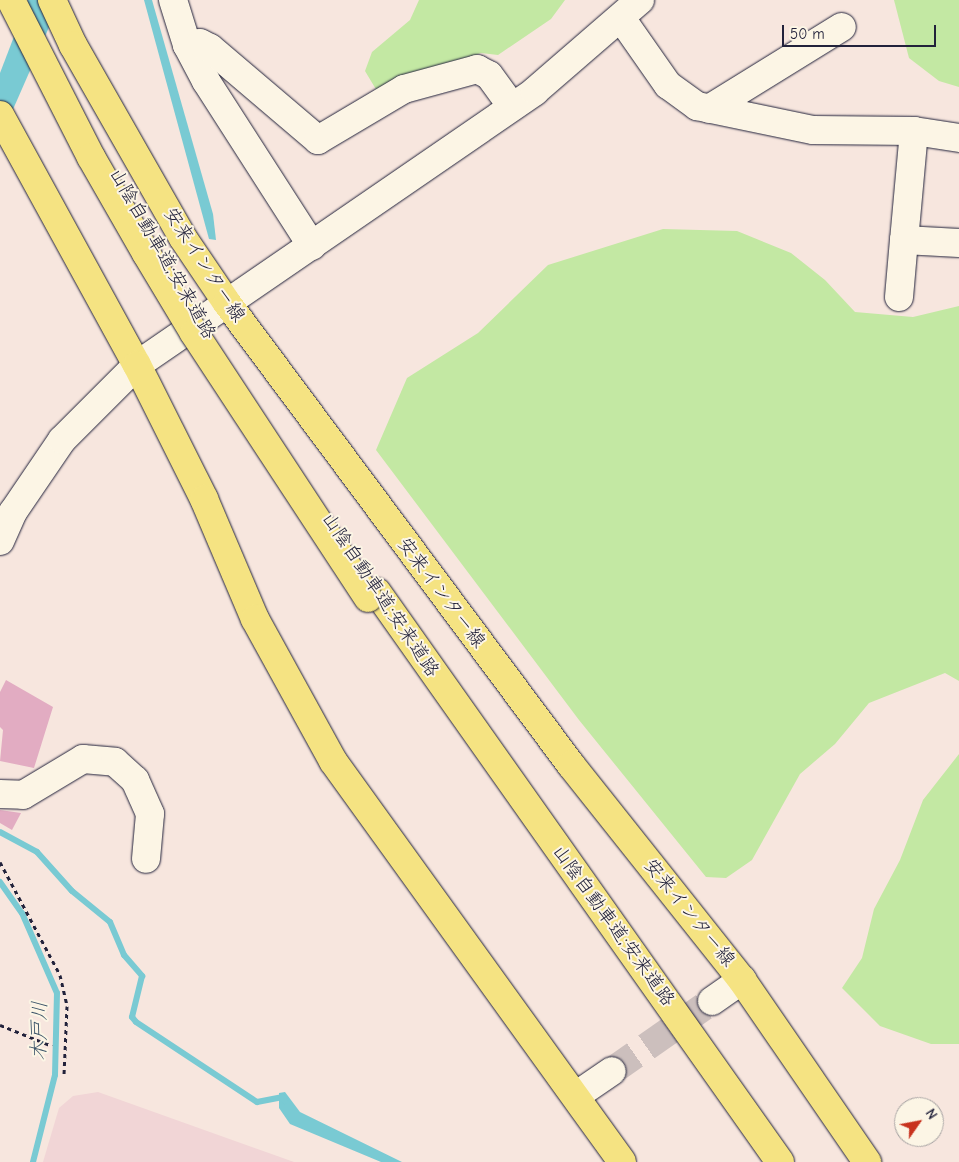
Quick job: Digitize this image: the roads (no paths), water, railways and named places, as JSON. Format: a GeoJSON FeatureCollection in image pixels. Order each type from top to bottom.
{"type":"FeatureCollection","features":[{"type":"Feature","properties":{"kind":"main road","name":"山陰自動車道;安来道路"},"geometry":{"type":"LineString","coordinates":[[11,0],[87,149],[151,261],[372,595],[764,1162]]}},
{"type":"Feature","properties":{"kind":"main road","name":"山陰自動車道;安来道路"},"geometry":{"type":"LineString","coordinates":[[24,0],[103,152],[199,320],[372,595],[780,1162]]}},
{"type":"Feature","properties":{"kind":"main road","name":"安来インター線"},"geometry":{"type":"LineString","coordinates":[[52,0],[73,45],[183,238],[227,303],[571,765],[742,980],[867,1162]]}},
{"type":"Feature","properties":{"kind":"main road"},"geometry":{"type":"LineString","coordinates":[[0,115],[137,365],[204,499],[255,619],[333,761],[577,1096],[622,1162]]}},
{"type":"Feature","properties":{"kind":"street"},"geometry":{"type":"LineString","coordinates":[[173,0],[187,45],[312,246]]}},
{"type":"Feature","properties":{"kind":"street"},"geometry":{"type":"LineString","coordinates":[[0,541],[13,512],[62,440],[137,365],[512,107],[630,9],[668,85],[685,99],[709,109],[813,130],[914,132],[959,138]]}},
{"type":"Feature","properties":{"kind":"street"},"geometry":{"type":"LineString","coordinates":[[709,109],[842,28]]}},
{"type":"Feature","properties":{"kind":"street"},"geometry":{"type":"LineString","coordinates":[[187,45],[200,43],[210,48],[318,140],[404,89],[478,69],[489,75],[512,107]]}},
{"type":"Feature","properties":{"kind":"street"},"geometry":{"type":"LineString","coordinates":[[899,297],[914,132]]}},
{"type":"Feature","properties":{"kind":"street"},"geometry":{"type":"LineString","coordinates":[[904,240],[959,244]]}},
{"type":"Feature","properties":{"kind":"street"},"geometry":{"type":"LineString","coordinates":[[0,794],[23,795],[83,759],[115,762],[135,780],[150,814],[146,858]]}},
{"type":"Feature","properties":{"kind":"street"},"geometry":{"type":"LineString","coordinates":[[712,1001],[742,980]]}},
{"type":"Feature","properties":{"kind":"street"},"geometry":{"type":"LineString","coordinates":[[577,1096],[612,1071]]}},
{"type":"Feature","properties":{"kind":"water"},"geometry":{"type":"Polygon","coordinates":[[[28,0],[61,0],[7,123],[0,108],[0,73],[28,0]]]}},
{"type":"Feature","properties":{"kind":"water"},"geometry":{"type":"Polygon","coordinates":[[[144,0],[152,0],[213,214],[216,240],[209,239],[144,0]]]}},
{"type":"Feature","properties":{"kind":"water"},"geometry":{"type":"Polygon","coordinates":[[[285,1092],[300,1112],[402,1162],[381,1162],[290,1124],[279,1108],[279,1093],[285,1092]]]}},
{"type":"Feature","properties":{"kind":"waterway"},"geometry":{"type":"LineString","coordinates":[[0,832],[37,852],[72,891],[110,922],[124,955],[142,976],[132,1017],[136,1022],[257,1102],[282,1097],[285,1101]]}},
{"type":"Feature","properties":{"kind":"waterway","name":"木戸川"},"geometry":{"type":"LineString","coordinates":[[0,882],[22,913],[57,993],[55,1075],[33,1162]]}},
{"type":"Feature","properties":{"kind":"tunnel"},"geometry":{"type":"LineString","coordinates":[[612,1071],[712,1001]]}}]}
